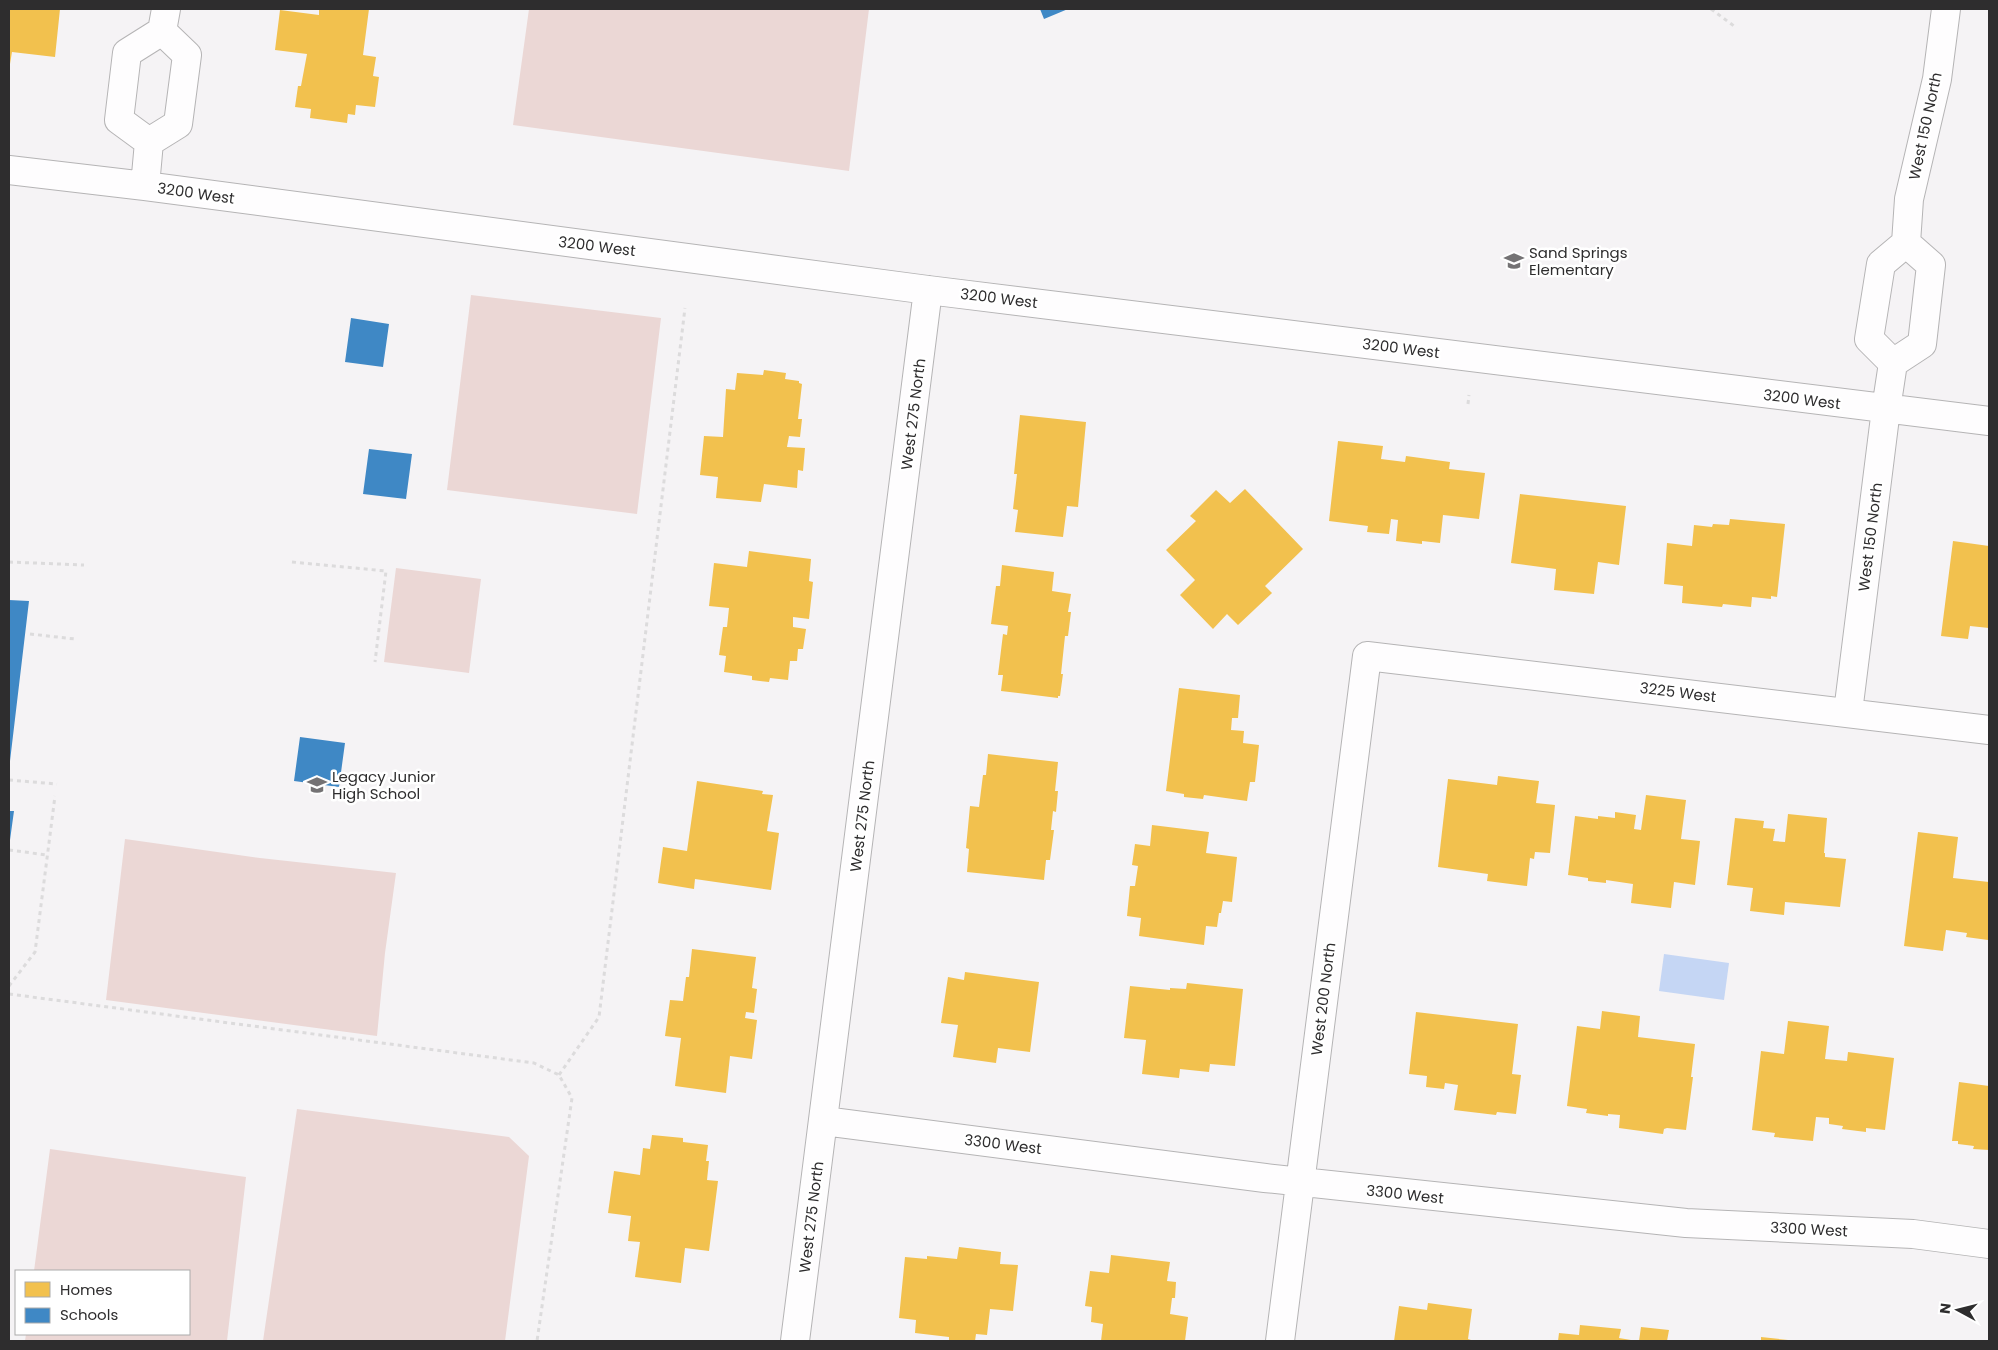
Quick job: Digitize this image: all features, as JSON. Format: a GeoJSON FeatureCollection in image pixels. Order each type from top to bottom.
{"type":"FeatureCollection","features":[{"type":"Feature","properties":{"kind":"street","name":"West 150 North"},"geometry":{"type":"LineString","coordinates":[[1906,243],[1909,199],[1937,79],[1946,9]]}},
{"type":"Feature","properties":{"kind":"street"},"geometry":{"type":"LineString","coordinates":[[164,20],[187,55],[186,65],[178,124],[149,142],[119,120],[127,53],[164,20]]}},
{"type":"Feature","properties":{"kind":"street"},"geometry":{"type":"LineString","coordinates":[[145,186],[149,142]]}},
{"type":"Feature","properties":{"kind":"street","name":"3200 West"},"geometry":{"type":"LineString","coordinates":[[9,170],[145,186],[928,290],[1989,421]]}},
{"type":"Feature","properties":{"kind":"street"},"geometry":{"type":"LineString","coordinates":[[1906,243],[1931,265],[1922,344],[1894,363],[1870,339],[1881,264],[1906,243]]}},
{"type":"Feature","properties":{"kind":"street","name":"West 275 North"},"geometry":{"type":"LineString","coordinates":[[795,1341],[928,290]]}},
{"type":"Feature","properties":{"kind":"street","name":"West 150 North"},"geometry":{"type":"LineString","coordinates":[[1848,712],[1886,409],[1894,363]]}},
{"type":"Feature","properties":{"kind":"street","name":"3225 West"},"geometry":{"type":"LineString","coordinates":[[1367,656],[1989,730]]}},
{"type":"Feature","properties":{"kind":"street","name":"West 200 North"},"geometry":{"type":"LineString","coordinates":[[1280,1341],[1367,656]]}},
{"type":"Feature","properties":{"kind":"street","name":"3300 West"},"geometry":{"type":"LineString","coordinates":[[824,1121],[1299,1181],[1686,1224],[1913,1234],[1989,1244]]}},
{"type":"Feature","properties":{"kind":"path"},"geometry":{"type":"LineString","coordinates":[[1711,9],[1734,26]]}},
{"type":"Feature","properties":{"kind":"path"},"geometry":{"type":"LineString","coordinates":[[559,1075],[599,1017],[686,308]]}},
{"type":"Feature","properties":{"kind":"path"},"geometry":{"type":"LineString","coordinates":[[1468,404],[1469,395]]}},
{"type":"Feature","properties":{"kind":"path"},"geometry":{"type":"LineString","coordinates":[[9,562],[84,565]]}},
{"type":"Feature","properties":{"kind":"path"},"geometry":{"type":"LineString","coordinates":[[292,562],[386,571],[376,662]]}},
{"type":"Feature","properties":{"kind":"path"},"geometry":{"type":"LineString","coordinates":[[30,634],[75,639]]}},
{"type":"Feature","properties":{"kind":"path"},"geometry":{"type":"LineString","coordinates":[[9,780],[57,784]]}},
{"type":"Feature","properties":{"kind":"path"},"geometry":{"type":"LineString","coordinates":[[9,986],[36,952],[55,796]]}},
{"type":"Feature","properties":{"kind":"path"},"geometry":{"type":"LineString","coordinates":[[9,850],[47,855]]}},
{"type":"Feature","properties":{"kind":"path"},"geometry":{"type":"LineString","coordinates":[[9,994],[534,1063],[559,1075],[572,1098],[537,1341]]}},
{"type":"Feature","properties":{"kind":"shaded area"},"geometry":{"type":"Polygon","coordinates":[[[529,9],[869,9],[849,171],[513,125],[529,9]]]}},
{"type":"Feature","properties":{"kind":"shaded area"},"geometry":{"type":"Polygon","coordinates":[[[471,295],[661,318],[637,514],[447,490],[471,295]]]}},
{"type":"Feature","properties":{"kind":"shaded area"},"geometry":{"type":"Polygon","coordinates":[[[396,568],[481,579],[469,673],[384,662],[396,568]]]}},
{"type":"Feature","properties":{"kind":"shaded area"},"geometry":{"type":"Polygon","coordinates":[[[125,839],[260,858],[396,873],[385,953],[377,1036],[106,1000],[125,839]]]}},
{"type":"Feature","properties":{"kind":"shaded area"},"geometry":{"type":"Polygon","coordinates":[[[297,1109],[509,1137],[529,1156],[505,1341],[263,1341],[297,1109]]]}},
{"type":"Feature","properties":{"kind":"shaded area"},"geometry":{"type":"Polygon","coordinates":[[[50,1149],[246,1177],[227,1341],[25,1341],[26,1335],[190,1335],[190,1270],[34,1270],[50,1149]]]}},
{"type":"Feature","properties":{"kind":"water"},"geometry":{"type":"Polygon","coordinates":[[[1664,954],[1729,963],[1724,1000],[1659,991],[1664,954]]]}},
{"type":"Feature","properties":{"kind":"building: Homes"},"geometry":{"type":"Polygon","coordinates":[[[9,9],[60,9],[55,57],[12,52],[9,70],[9,9]]]}},
{"type":"Feature","properties":{"kind":"building: Homes"},"geometry":{"type":"Polygon","coordinates":[[[319,9],[369,9],[363,55],[376,57],[373,76],[379,77],[375,107],[356,105],[355,115],[348,114],[347,123],[310,118],[311,109],[295,107],[298,86],[301,86],[307,54],[275,50],[280,10],[319,15],[319,9]]]}},
{"type":"Feature","properties":{"kind":"building: Homes"},"geometry":{"type":"Polygon","coordinates":[[[764,370],[786,373],[785,379],[799,381],[802,384],[798,419],[802,419],[800,437],[789,436],[787,447],[805,448],[803,471],[798,470],[797,488],[764,484],[761,502],[716,498],[718,477],[700,475],[704,436],[723,437],[726,389],[735,390],[737,373],[763,375],[764,370]]]}},
{"type":"Feature","properties":{"kind":"building: Homes"},"geometry":{"type":"Polygon","coordinates":[[[1020,415],[1086,422],[1078,507],[1067,506],[1063,537],[1015,532],[1018,510],[1013,509],[1017,474],[1014,474],[1020,415]]]}},
{"type":"Feature","properties":{"kind":"building: Homes"},"geometry":{"type":"Polygon","coordinates":[[[1338,441],[1383,446],[1381,459],[1405,462],[1406,456],[1450,462],[1449,469],[1485,473],[1479,519],[1443,515],[1440,543],[1422,541],[1422,544],[1396,541],[1398,520],[1391,519],[1389,534],[1367,532],[1368,526],[1329,521],[1338,441]]]}},
{"type":"Feature","properties":{"kind":"building: Homes"},"geometry":{"type":"Polygon","coordinates":[[[1245,489],[1303,549],[1265,586],[1272,593],[1238,625],[1227,614],[1213,629],[1180,595],[1195,580],[1166,550],[1196,521],[1190,516],[1216,490],[1230,503],[1245,489]]]}},
{"type":"Feature","properties":{"kind":"building: Homes"},"geometry":{"type":"Polygon","coordinates":[[[1520,494],[1626,506],[1619,565],[1598,562],[1594,594],[1554,590],[1556,569],[1511,563],[1520,494]]]}},
{"type":"Feature","properties":{"kind":"building: Homes"},"geometry":{"type":"Polygon","coordinates":[[[1730,519],[1785,524],[1777,597],[1771,596],[1771,599],[1752,597],[1751,607],[1723,604],[1722,607],[1682,603],[1683,586],[1664,584],[1667,543],[1692,546],[1694,525],[1712,527],[1713,524],[1729,525],[1730,519]]]}},
{"type":"Feature","properties":{"kind":"building: Homes"},"geometry":{"type":"Polygon","coordinates":[[[1953,541],[1989,546],[1989,628],[1970,626],[1968,639],[1941,636],[1953,541]]]}},
{"type":"Feature","properties":{"kind":"building: Homes"},"geometry":{"type":"Polygon","coordinates":[[[749,551],[811,559],[809,581],[813,582],[809,619],[793,617],[793,627],[806,629],[803,649],[798,649],[797,661],[790,661],[788,680],[770,678],[769,682],[752,680],[752,676],[724,672],[726,656],[719,655],[723,627],[727,627],[729,608],[709,606],[714,563],[747,567],[749,551]]]}},
{"type":"Feature","properties":{"kind":"building: Homes"},"geometry":{"type":"Polygon","coordinates":[[[1002,565],[1054,572],[1052,591],[1071,594],[1068,612],[1071,612],[1068,636],[1065,636],[1061,674],[1063,674],[1060,696],[1058,698],[1001,691],[1003,675],[998,675],[1003,634],[1007,635],[1008,626],[991,624],[996,586],[1000,586],[1002,565]]]}},
{"type":"Feature","properties":{"kind":"building: Homes"},"geometry":{"type":"Polygon","coordinates":[[[1179,688],[1240,695],[1238,718],[1232,718],[1231,730],[1244,731],[1243,743],[1259,745],[1255,782],[1250,782],[1247,801],[1204,795],[1203,799],[1184,797],[1184,794],[1166,791],[1179,688]]]}},
{"type":"Feature","properties":{"kind":"building: Homes"},"geometry":{"type":"Polygon","coordinates":[[[988,754],[1058,762],[1055,791],[1058,791],[1056,812],[1053,811],[1051,830],[1054,830],[1050,860],[1046,860],[1044,880],[967,872],[969,849],[966,848],[970,806],[979,807],[983,775],[986,775],[988,754]]]}},
{"type":"Feature","properties":{"kind":"building: Homes"},"geometry":{"type":"Polygon","coordinates":[[[1498,776],[1539,781],[1536,803],[1555,805],[1550,853],[1535,852],[1534,859],[1530,858],[1527,886],[1487,881],[1488,874],[1438,867],[1448,779],[1497,785],[1498,776]]]}},
{"type":"Feature","properties":{"kind":"building: Homes"},"geometry":{"type":"Polygon","coordinates":[[[697,781],[763,791],[762,794],[773,795],[767,831],[779,833],[771,890],[695,879],[694,889],[658,883],[663,847],[687,851],[697,781]]]}},
{"type":"Feature","properties":{"kind":"building: Homes"},"geometry":{"type":"Polygon","coordinates":[[[1646,795],[1686,800],[1681,839],[1700,841],[1695,885],[1674,882],[1671,908],[1631,903],[1633,884],[1606,880],[1606,883],[1588,881],[1588,878],[1568,875],[1575,816],[1598,819],[1598,816],[1615,818],[1615,812],[1636,815],[1634,829],[1641,830],[1646,795]]]}},
{"type":"Feature","properties":{"kind":"building: Homes"},"geometry":{"type":"Polygon","coordinates":[[[1788,814],[1827,818],[1825,857],[1846,859],[1840,907],[1785,902],[1784,915],[1750,911],[1753,888],[1727,885],[1735,818],[1764,821],[1763,828],[1775,829],[1773,841],[1785,842],[1788,814]]]}},
{"type":"Feature","properties":{"kind":"building: Homes"},"geometry":{"type":"Polygon","coordinates":[[[1152,825],[1209,832],[1206,853],[1237,857],[1232,902],[1223,901],[1217,927],[1206,926],[1204,945],[1139,936],[1141,918],[1127,916],[1130,886],[1135,886],[1138,866],[1132,865],[1135,844],[1150,846],[1152,825]]]}},
{"type":"Feature","properties":{"kind":"building: Homes"},"geometry":{"type":"Polygon","coordinates":[[[1918,832],[1958,837],[1953,878],[1989,882],[1988,940],[1966,937],[1967,933],[1946,930],[1943,951],[1904,946],[1918,832]]]}},
{"type":"Feature","properties":{"kind":"building: Homes"},"geometry":{"type":"Polygon","coordinates":[[[692,949],[756,957],[752,988],[757,989],[754,1013],[746,1012],[745,1018],[757,1020],[752,1059],[730,1056],[726,1093],[675,1086],[681,1038],[665,1036],[670,1000],[683,1001],[686,977],[689,977],[692,949]]]}},
{"type":"Feature","properties":{"kind":"building: Homes"},"geometry":{"type":"Polygon","coordinates":[[[965,972],[1039,982],[1030,1052],[998,1048],[996,1063],[953,1057],[958,1025],[941,1023],[948,977],[964,980],[965,972]]]}},
{"type":"Feature","properties":{"kind":"building: Homes"},"geometry":{"type":"Polygon","coordinates":[[[1187,983],[1243,989],[1235,1066],[1210,1064],[1209,1072],[1180,1069],[1179,1078],[1142,1074],[1146,1040],[1124,1038],[1130,986],[1170,990],[1170,988],[1186,989],[1187,983]]]}},
{"type":"Feature","properties":{"kind":"building: Homes"},"geometry":{"type":"Polygon","coordinates":[[[1602,1011],[1640,1016],[1638,1037],[1695,1044],[1686,1130],[1667,1128],[1664,1129],[1663,1134],[1619,1128],[1620,1115],[1608,1114],[1608,1116],[1586,1113],[1587,1109],[1567,1106],[1577,1026],[1600,1029],[1602,1011]]]}},
{"type":"Feature","properties":{"kind":"building: Homes"},"geometry":{"type":"Polygon","coordinates":[[[1416,1012],[1518,1024],[1512,1074],[1521,1075],[1516,1114],[1497,1112],[1496,1115],[1454,1110],[1458,1085],[1445,1083],[1444,1089],[1426,1087],[1427,1076],[1409,1074],[1416,1012]]]}},
{"type":"Feature","properties":{"kind":"building: Homes"},"geometry":{"type":"Polygon","coordinates":[[[1788,1021],[1829,1026],[1825,1059],[1847,1061],[1848,1052],[1894,1058],[1885,1130],[1866,1128],[1866,1132],[1842,1129],[1843,1126],[1829,1124],[1829,1118],[1816,1117],[1813,1141],[1774,1137],[1775,1133],[1752,1130],[1761,1051],[1784,1054],[1788,1021]]]}},
{"type":"Feature","properties":{"kind":"building: Homes"},"geometry":{"type":"Polygon","coordinates":[[[1959,1082],[1989,1086],[1989,1150],[1973,1149],[1974,1146],[1958,1144],[1958,1141],[1952,1141],[1959,1082]]]}},
{"type":"Feature","properties":{"kind":"building: Homes"},"geometry":{"type":"Polygon","coordinates":[[[652,1135],[683,1138],[683,1142],[708,1145],[706,1161],[709,1161],[707,1180],[718,1181],[709,1251],[685,1248],[681,1283],[635,1277],[640,1242],[628,1241],[631,1216],[608,1213],[614,1171],[640,1175],[643,1148],[650,1149],[652,1135]]]}},
{"type":"Feature","properties":{"kind":"building: Homes"},"geometry":{"type":"Polygon","coordinates":[[[959,1247],[1001,1252],[1000,1264],[1018,1265],[1013,1311],[990,1309],[987,1335],[976,1334],[975,1341],[949,1341],[949,1337],[915,1333],[916,1320],[899,1318],[905,1257],[927,1259],[927,1256],[957,1259],[959,1247]]]}},
{"type":"Feature","properties":{"kind":"building: Homes"},"geometry":{"type":"Polygon","coordinates":[[[1111,1255],[1170,1262],[1167,1281],[1176,1282],[1175,1298],[1172,1298],[1170,1314],[1188,1317],[1185,1341],[1101,1341],[1103,1324],[1091,1322],[1092,1307],[1085,1306],[1090,1271],[1109,1273],[1111,1255]]]}},
{"type":"Feature","properties":{"kind":"building: Homes"},"geometry":{"type":"Polygon","coordinates":[[[1428,1303],[1472,1309],[1468,1339],[1474,1341],[1394,1341],[1399,1306],[1427,1310],[1428,1303]]]}},
{"type":"Feature","properties":{"kind":"building: Homes"},"geometry":{"type":"Polygon","coordinates":[[[1580,1325],[1621,1329],[1619,1338],[1637,1341],[1558,1341],[1559,1333],[1579,1335],[1580,1325]]]}},
{"type":"Feature","properties":{"kind":"building: Homes"},"geometry":{"type":"Polygon","coordinates":[[[1641,1327],[1669,1330],[1667,1341],[1639,1341],[1641,1327]]]}},
{"type":"Feature","properties":{"kind":"building: Homes"},"geometry":{"type":"Polygon","coordinates":[[[1761,1337],[1788,1340],[1788,1341],[1761,1341],[1761,1337]]]}},
{"type":"Feature","properties":{"kind":"building: Schools"},"geometry":{"type":"Polygon","coordinates":[[[1040,9],[1068,9],[1044,19],[1040,9]]]}},
{"type":"Feature","properties":{"kind":"building: Schools"},"geometry":{"type":"Polygon","coordinates":[[[351,318],[389,324],[383,367],[345,362],[351,318]]]}},
{"type":"Feature","properties":{"kind":"building: Schools"},"geometry":{"type":"Polygon","coordinates":[[[369,449],[412,454],[406,499],[363,494],[369,449]]]}},
{"type":"Feature","properties":{"kind":"building: Schools"},"geometry":{"type":"Polygon","coordinates":[[[9,600],[29,601],[10,761],[9,760],[9,600]]]}},
{"type":"Feature","properties":{"kind":"building: Schools"},"geometry":{"type":"Polygon","coordinates":[[[300,737],[345,743],[339,787],[294,781],[300,737]]]}},
{"type":"Feature","properties":{"kind":"building: Schools"},"geometry":{"type":"Polygon","coordinates":[[[9,811],[14,811],[10,840],[9,840],[9,811]]]}},
{"type":"Feature","properties":{"kind":"place","name":"Sand Springs Elementary"},"geometry":{"type":"Point","coordinates":[1514,261]}},
{"type":"Feature","properties":{"kind":"place","name":"Legacy Junior High School"},"geometry":{"type":"Point","coordinates":[317,785]}}]}
